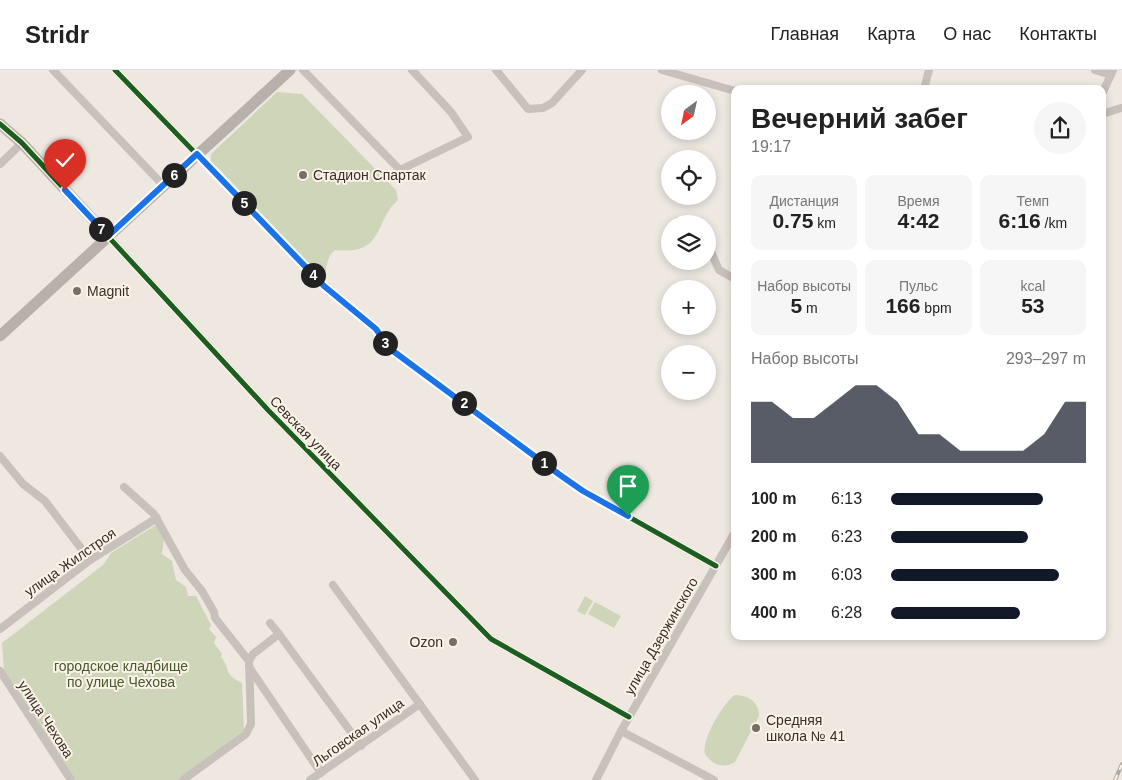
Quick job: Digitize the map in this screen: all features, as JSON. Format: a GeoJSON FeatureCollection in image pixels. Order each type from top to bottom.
{"type":"FeatureCollection","features":[{"type":"Feature","properties":{"kind":"street"},"geometry":{"type":"LineString","coordinates":[[53,70],[163,185]]}},
{"type":"Feature","properties":{"kind":"street"},"geometry":{"type":"LineString","coordinates":[[115,70],[324,286],[376,329],[389,348],[583,491],[716,566]]}},
{"type":"Feature","properties":{"kind":"street"},"geometry":{"type":"LineString","coordinates":[[0,336],[290,70]]}},
{"type":"Feature","properties":{"kind":"street"},"geometry":{"type":"LineString","coordinates":[[304,70],[400,170],[468,137],[451,112],[412,70]]}},
{"type":"Feature","properties":{"kind":"street"},"geometry":{"type":"LineString","coordinates":[[496,70],[528,109],[543,108],[552,103],[582,70]]}},
{"type":"Feature","properties":{"kind":"street"},"geometry":{"type":"LineString","coordinates":[[662,70],[731,90]]}},
{"type":"Feature","properties":{"kind":"street"},"geometry":{"type":"LineString","coordinates":[[925,85],[929,70]]}},
{"type":"Feature","properties":{"kind":"street"},"geometry":{"type":"LineString","coordinates":[[1095,70],[1112,72],[1106,85]]}},
{"type":"Feature","properties":{"kind":"street"},"geometry":{"type":"LineString","coordinates":[[1106,113],[1120,108]]}},
{"type":"Feature","properties":{"kind":"street","name":"Севская улица"},"geometry":{"type":"LineString","coordinates":[[0,124],[22,143],[268,410],[491,639],[503,648],[629,717]]}},
{"type":"Feature","properties":{"kind":"street"},"geometry":{"type":"LineString","coordinates":[[0,164],[22,143]]}},
{"type":"Feature","properties":{"kind":"street"},"geometry":{"type":"LineString","coordinates":[[716,263],[719,270],[731,277]]}},
{"type":"Feature","properties":{"kind":"street"},"geometry":{"type":"LineString","coordinates":[[0,456],[23,484],[45,501],[90,560]]}},
{"type":"Feature","properties":{"kind":"street"},"geometry":{"type":"LineString","coordinates":[[124,487],[157,518],[185,570],[210,605],[215,618],[249,663],[321,773]]}},
{"type":"Feature","properties":{"kind":"street","name":"улица Жилстроя"},"geometry":{"type":"LineString","coordinates":[[0,629],[90,560],[157,518]]}},
{"type":"Feature","properties":{"kind":"street","name":"улица Дзержинского"},"geometry":{"type":"LineString","coordinates":[[596,780],[621,731],[731,539]]}},
{"type":"Feature","properties":{"kind":"street"},"geometry":{"type":"LineString","coordinates":[[333,585],[475,780]]}},
{"type":"Feature","properties":{"kind":"street"},"geometry":{"type":"LineString","coordinates":[[270,623],[361,746]]}},
{"type":"Feature","properties":{"kind":"street"},"geometry":{"type":"LineString","coordinates":[[183,780],[246,734],[250,724],[249,663],[253,654],[278,634]]}},
{"type":"Feature","properties":{"kind":"street","name":"улица Чехова"},"geometry":{"type":"LineString","coordinates":[[0,671],[70,780]]}},
{"type":"Feature","properties":{"kind":"street","name":"Льговская улица"},"geometry":{"type":"LineString","coordinates":[[310,780],[420,704]]}},
{"type":"Feature","properties":{"kind":"street"},"geometry":{"type":"LineString","coordinates":[[621,731],[714,780]]}},
{"type":"Feature","properties":{"kind":"green space","name":"Стадион Спартак"},"geometry":{"type":"Polygon","coordinates":[[[277,92],[302,94],[396,190],[398,200],[390,209],[371,242],[363,247],[351,250],[335,250],[329,257],[322,277],[211,161],[211,154],[277,92]]]}},
{"type":"Feature","properties":{"kind":"green space","name":"городское кладбище по улице Чехова"},"geometry":{"type":"Polygon","coordinates":[[[156,525],[164,540],[162,554],[172,561],[176,580],[186,587],[188,596],[196,596],[211,625],[209,629],[216,637],[214,643],[222,654],[221,657],[229,674],[242,683],[244,730],[178,780],[74,780],[4,671],[2,643],[103,565],[111,553],[156,525]]]}},
{"type":"Feature","properties":{"kind":"green space"},"geometry":{"type":"Polygon","coordinates":[[[585,596],[593,601],[585,615],[577,611],[585,596]]]}},
{"type":"Feature","properties":{"kind":"green space"},"geometry":{"type":"Polygon","coordinates":[[[595,602],[621,616],[614,628],[588,614],[595,602]]]}},
{"type":"Feature","properties":{"kind":"green space"},"geometry":{"type":"Polygon","coordinates":[[[735,695],[744,696],[752,700],[759,711],[759,716],[735,762],[718,765],[705,754],[706,740],[719,713],[735,695]]]}},
{"type":"Feature","properties":{"kind":"railway"},"geometry":{"type":"LineString","coordinates":[[1115,780],[1122,764]]}},
{"type":"Feature","properties":{"kind":"cycle path"},"geometry":{"type":"LineString","coordinates":[[115,70],[324,286],[376,329],[389,348],[583,491],[716,566]]}},
{"type":"Feature","properties":{"kind":"cycle path"},"geometry":{"type":"LineString","coordinates":[[0,124],[22,143],[268,410],[491,639],[629,717]]}},
{"type":"Feature","properties":{"kind":"place","name":"Стадион Спартак"},"geometry":{"type":"Point","coordinates":[303,175]}},
{"type":"Feature","properties":{"kind":"place","name":"Magnit"},"geometry":{"type":"Point","coordinates":[77,291]}},
{"type":"Feature","properties":{"kind":"place","name":"Ozon"},"geometry":{"type":"Point","coordinates":[453,642]}},
{"type":"Feature","properties":{"kind":"place","name":"Средняя школа № 41"},"geometry":{"type":"Point","coordinates":[756,728]}},
{"type":"Feature","properties":{"kind":"route"},"geometry":{"type":"LineString","coordinates":[[65,190],[108,236],[197,154],[324,286],[376,329],[389,348],[560,475],[583,491],[628,516]]}}]}
